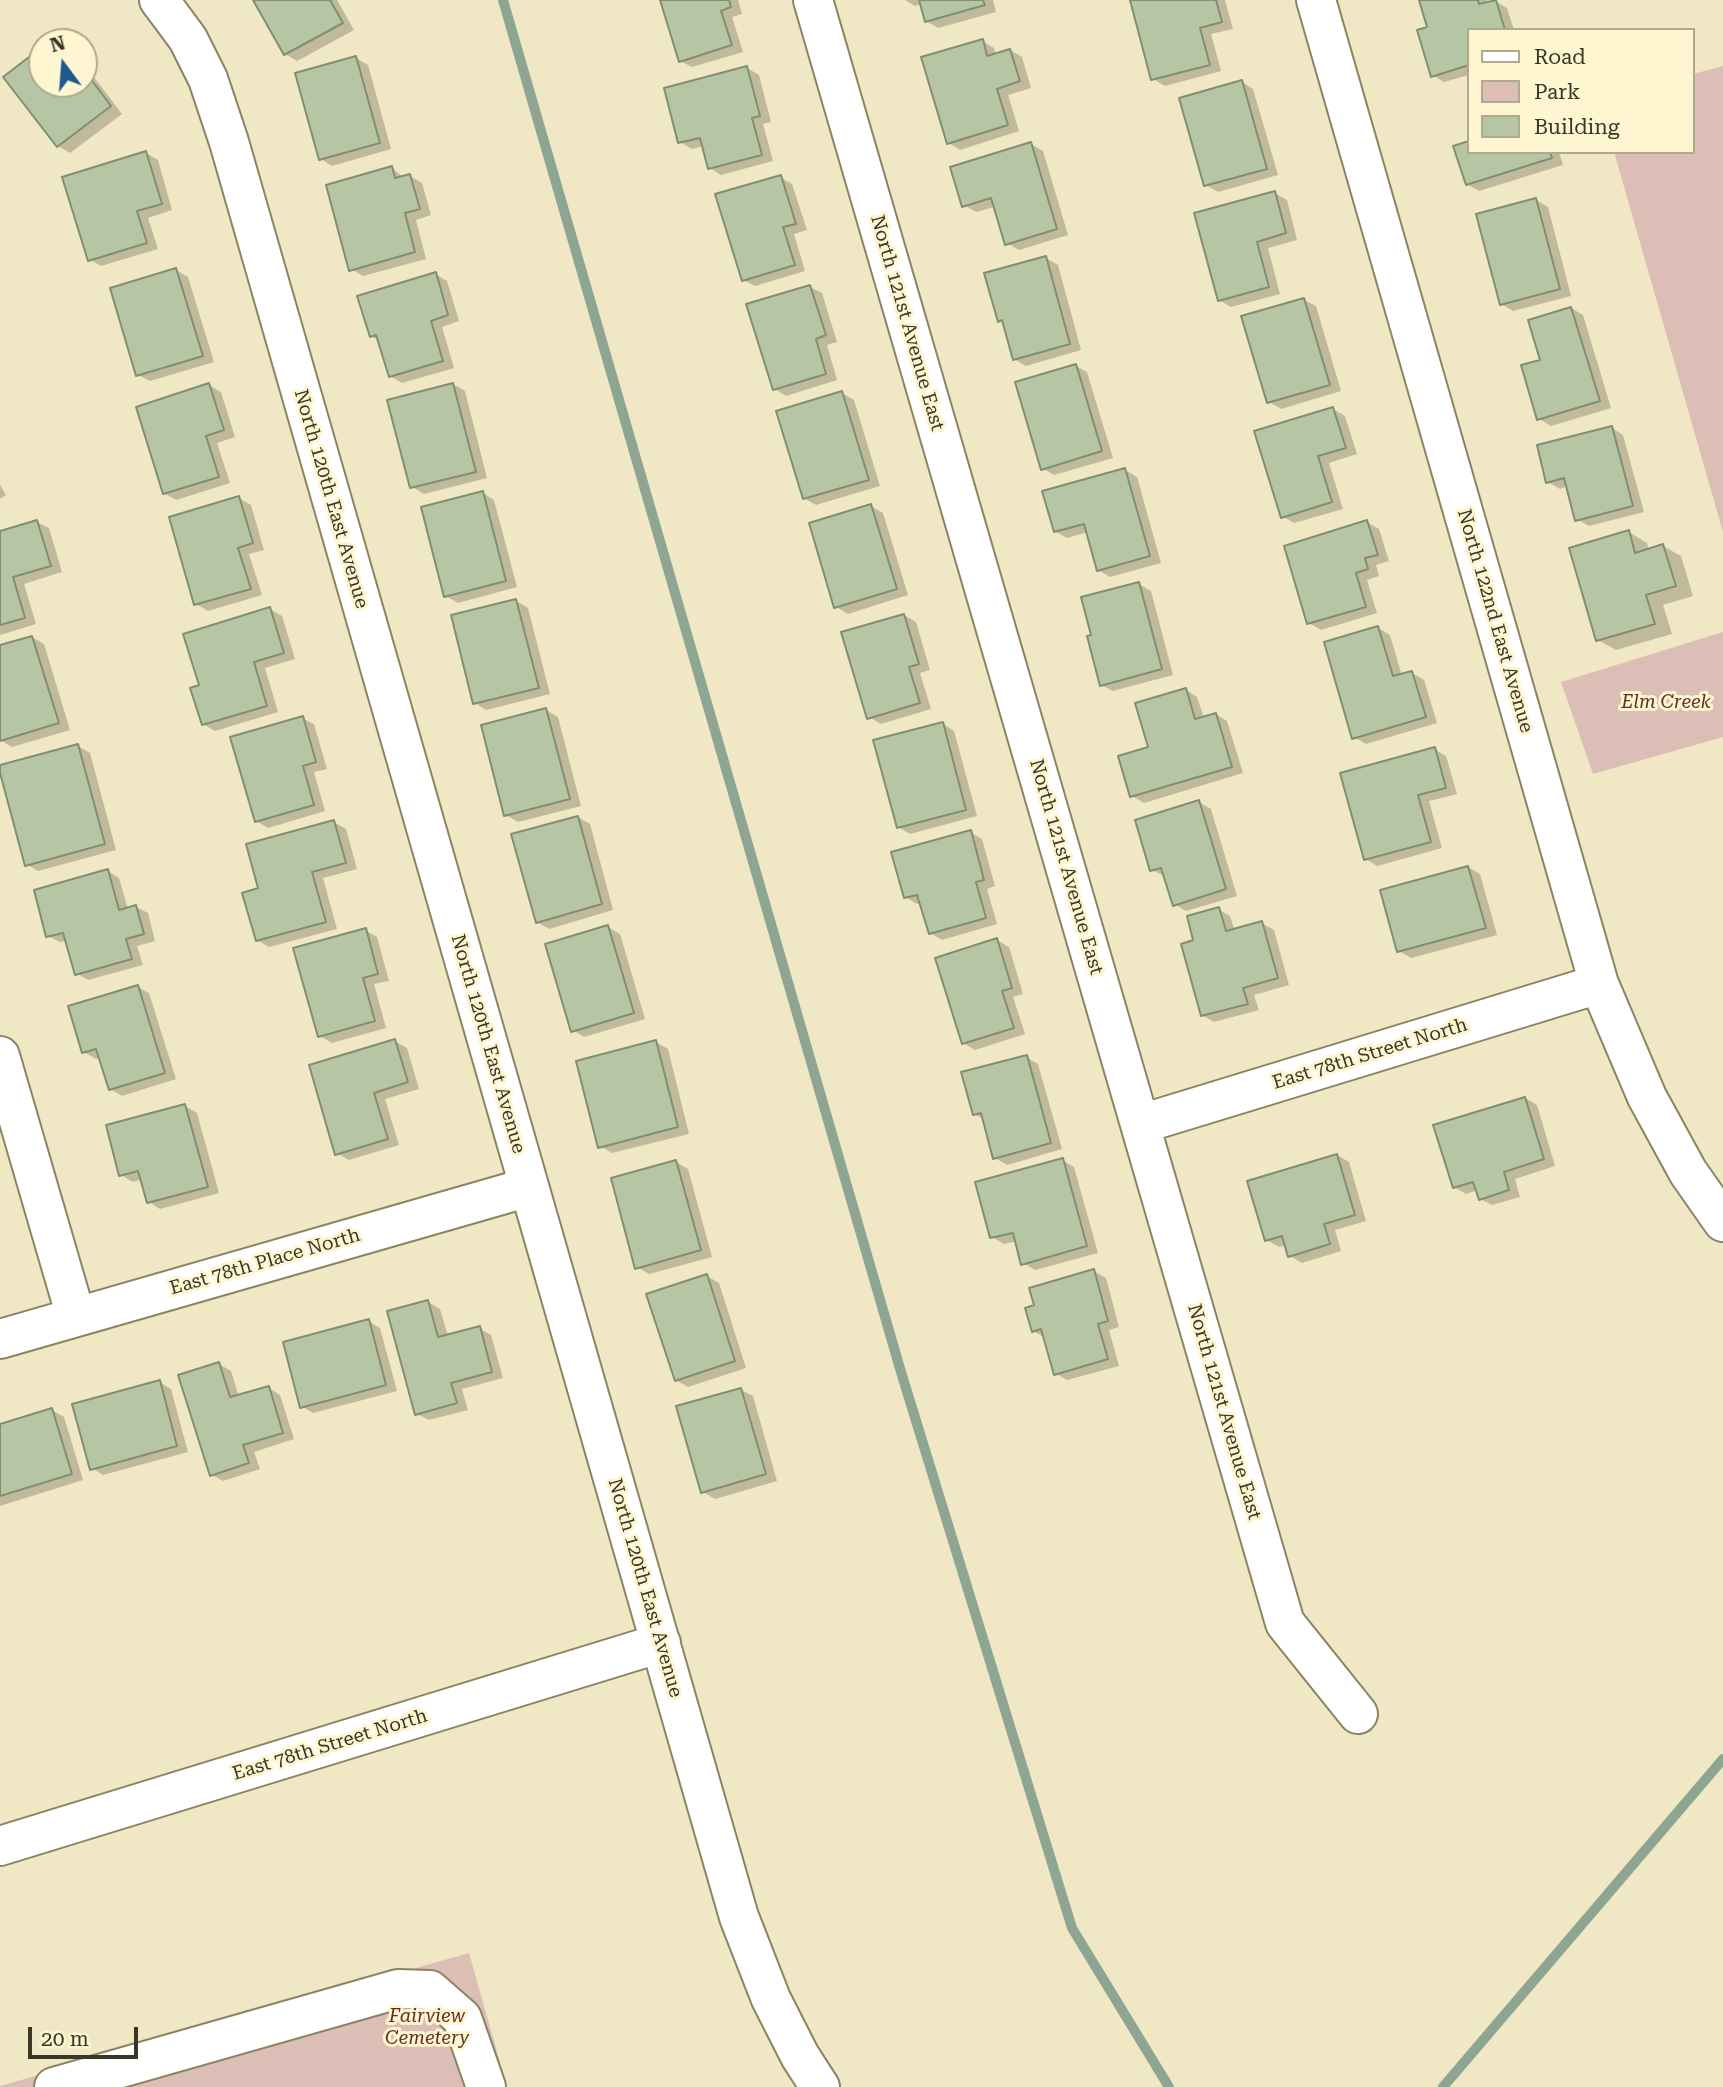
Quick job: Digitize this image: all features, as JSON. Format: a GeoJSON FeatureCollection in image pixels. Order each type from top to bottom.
{"type":"FeatureCollection","features":[{"type":"Feature","properties":{"kind":"street","name":"North 120th East Avenue"},"geometry":{"type":"LineString","coordinates":[[159,0],[188,39],[208,79],[229,142],[739,1917],[771,1999],[800,2056],[820,2087]]}},
{"type":"Feature","properties":{"kind":"street","name":"North 121st Avenue East"},"geometry":{"type":"LineString","coordinates":[[813,0],[1285,1623],[1358,1714]]}},
{"type":"Feature","properties":{"kind":"street","name":"North 122nd East Avenue"},"geometry":{"type":"LineString","coordinates":[[1316,0],[1599,984],[1647,1097],[1688,1172],[1723,1222]]}},
{"type":"Feature","properties":{"kind":"street","name":"East 78th Street North"},"geometry":{"type":"LineString","coordinates":[[1141,1124],[1599,984]]}},
{"type":"Feature","properties":{"kind":"street"},"geometry":{"type":"LineString","coordinates":[[0,1056],[76,1317]]}},
{"type":"Feature","properties":{"kind":"street","name":"East 78th Place North"},"geometry":{"type":"LineString","coordinates":[[0,1339],[529,1186]]}},
{"type":"Feature","properties":{"kind":"street","name":"East 78th Street North"},"geometry":{"type":"LineString","coordinates":[[0,1846],[660,1643]]}},
{"type":"Feature","properties":{"kind":"street"},"geometry":{"type":"LineString","coordinates":[[73,2085],[398,1989],[430,1990],[462,2018],[486,2087]]}},
{"type":"Feature","properties":{"kind":"green space"},"geometry":{"type":"Polygon","coordinates":[[[1723,66],[1723,532],[1615,154],[1695,154],[1695,73],[1723,66]]]}},
{"type":"Feature","properties":{"kind":"green space","name":"Elm Creek"},"geometry":{"type":"Polygon","coordinates":[[[1723,632],[1723,737],[1593,774],[1561,682],[1723,632]]]}},
{"type":"Feature","properties":{"kind":"green space","name":"Fairview Cemetery"},"geometry":{"type":"Polygon","coordinates":[[[469,1953],[507,2087],[0,2087],[0,2086],[469,1953]]]}},
{"type":"Feature","properties":{"kind":"building"},"geometry":{"type":"Polygon","coordinates":[[[253,0],[330,0],[343,23],[284,55],[253,0]]]}},
{"type":"Feature","properties":{"kind":"building"},"geometry":{"type":"Polygon","coordinates":[[[660,0],[729,0],[731,7],[721,11],[732,45],[679,62],[660,0]]]}},
{"type":"Feature","properties":{"kind":"building"},"geometry":{"type":"Polygon","coordinates":[[[919,0],[983,0],[985,5],[925,22],[919,0]]]}},
{"type":"Feature","properties":{"kind":"building"},"geometry":{"type":"Polygon","coordinates":[[[1130,0],[1216,0],[1222,22],[1200,28],[1210,65],[1151,80],[1130,0]]]}},
{"type":"Feature","properties":{"kind":"building"},"geometry":{"type":"Polygon","coordinates":[[[1419,0],[1478,0],[1479,4],[1496,0],[1504,28],[1468,28],[1468,65],[1431,77],[1417,30],[1427,27],[1419,0]]]}},
{"type":"Feature","properties":{"kind":"building"},"geometry":{"type":"Polygon","coordinates":[[[983,39],[987,56],[1010,49],[1020,81],[997,89],[1008,125],[947,144],[921,57],[983,39]]]}},
{"type":"Feature","properties":{"kind":"building"},"geometry":{"type":"Polygon","coordinates":[[[356,56],[380,143],[319,160],[295,73],[356,56]]]}},
{"type":"Feature","properties":{"kind":"building"},"geometry":{"type":"Polygon","coordinates":[[[28,58],[28,98],[98,98],[98,89],[111,106],[57,147],[3,77],[28,58]]]}},
{"type":"Feature","properties":{"kind":"building"},"geometry":{"type":"Polygon","coordinates":[[[747,66],[760,116],[752,118],[762,155],[708,169],[700,138],[678,143],[664,88],[747,66]]]}},
{"type":"Feature","properties":{"kind":"building"},"geometry":{"type":"Polygon","coordinates":[[[1242,80],[1267,169],[1204,186],[1179,98],[1242,80]]]}},
{"type":"Feature","properties":{"kind":"building"},"geometry":{"type":"Polygon","coordinates":[[[1468,141],[1468,154],[1551,154],[1552,158],[1466,185],[1453,146],[1468,141]]]}},
{"type":"Feature","properties":{"kind":"building"},"geometry":{"type":"Polygon","coordinates":[[[1031,142],[1057,229],[1005,245],[991,198],[962,207],[950,167],[1031,142]]]}},
{"type":"Feature","properties":{"kind":"building"},"geometry":{"type":"Polygon","coordinates":[[[146,151],[162,204],[137,211],[147,243],[88,261],[62,177],[146,151]]]}},
{"type":"Feature","properties":{"kind":"building"},"geometry":{"type":"Polygon","coordinates":[[[392,166],[395,178],[410,174],[420,209],[405,213],[415,252],[349,271],[326,185],[392,166]]]}},
{"type":"Feature","properties":{"kind":"building"},"geometry":{"type":"Polygon","coordinates":[[[781,175],[796,224],[783,227],[795,265],[742,281],[715,194],[781,175]]]}},
{"type":"Feature","properties":{"kind":"building"},"geometry":{"type":"Polygon","coordinates":[[[1275,191],[1286,233],[1257,242],[1269,287],[1218,301],[1194,213],[1275,191]]]}},
{"type":"Feature","properties":{"kind":"building"},"geometry":{"type":"Polygon","coordinates":[[[1536,198],[1560,289],[1500,305],[1476,214],[1536,198]]]}},
{"type":"Feature","properties":{"kind":"building"},"geometry":{"type":"Polygon","coordinates":[[[1046,256],[1070,344],[1013,360],[1002,320],[998,322],[984,273],[1046,256]]]}},
{"type":"Feature","properties":{"kind":"building"},"geometry":{"type":"Polygon","coordinates":[[[176,268],[203,356],[136,376],[110,288],[176,268]]]}},
{"type":"Feature","properties":{"kind":"building"},"geometry":{"type":"Polygon","coordinates":[[[436,272],[448,315],[431,321],[443,361],[389,377],[376,335],[370,337],[357,296],[436,272]]]}},
{"type":"Feature","properties":{"kind":"building"},"geometry":{"type":"Polygon","coordinates":[[[810,285],[826,335],[816,339],[826,374],[773,390],[746,304],[810,285]]]}},
{"type":"Feature","properties":{"kind":"building"},"geometry":{"type":"Polygon","coordinates":[[[1304,298],[1330,385],[1267,403],[1241,316],[1304,298]]]}},
{"type":"Feature","properties":{"kind":"building"},"geometry":{"type":"Polygon","coordinates":[[[1571,307],[1600,401],[1537,420],[1521,365],[1540,360],[1528,320],[1571,307]]]}},
{"type":"Feature","properties":{"kind":"building"},"geometry":{"type":"Polygon","coordinates":[[[1076,364],[1102,451],[1041,470],[1015,382],[1076,364]]]}},
{"type":"Feature","properties":{"kind":"building"},"geometry":{"type":"Polygon","coordinates":[[[209,383],[224,430],[206,436],[219,477],[163,494],[136,407],[209,383]]]}},
{"type":"Feature","properties":{"kind":"building"},"geometry":{"type":"Polygon","coordinates":[[[453,383],[476,472],[410,488],[387,400],[453,383]]]}},
{"type":"Feature","properties":{"kind":"building"},"geometry":{"type":"Polygon","coordinates":[[[842,391],[869,480],[803,499],[776,411],[842,391]]]}},
{"type":"Feature","properties":{"kind":"building"},"geometry":{"type":"Polygon","coordinates":[[[1333,407],[1346,448],[1318,456],[1332,502],[1281,518],[1254,431],[1333,407]]]}},
{"type":"Feature","properties":{"kind":"building"},"geometry":{"type":"Polygon","coordinates":[[[1612,426],[1633,506],[1575,521],[1564,478],[1546,483],[1537,445],[1612,426]]]}},
{"type":"Feature","properties":{"kind":"building"},"geometry":{"type":"Polygon","coordinates":[[[1125,468],[1150,556],[1097,571],[1084,524],[1054,532],[1042,491],[1125,468]]]}},
{"type":"Feature","properties":{"kind":"building"},"geometry":{"type":"Polygon","coordinates":[[[483,491],[506,581],[444,597],[421,507],[483,491]]]}},
{"type":"Feature","properties":{"kind":"building"},"geometry":{"type":"Polygon","coordinates":[[[239,496],[253,543],[238,548],[251,589],[194,605],[169,517],[239,496]]]}},
{"type":"Feature","properties":{"kind":"building"},"geometry":{"type":"Polygon","coordinates":[[[871,504],[897,589],[834,608],[809,523],[871,504]]]}},
{"type":"Feature","properties":{"kind":"building"},"geometry":{"type":"Polygon","coordinates":[[[37,520],[51,566],[13,577],[25,618],[0,625],[0,531],[37,520]]]}},
{"type":"Feature","properties":{"kind":"building"},"geometry":{"type":"Polygon","coordinates":[[[1367,520],[1378,555],[1365,558],[1368,569],[1356,573],[1366,607],[1307,624],[1284,546],[1367,520]]]}},
{"type":"Feature","properties":{"kind":"building"},"geometry":{"type":"Polygon","coordinates":[[[1629,530],[1635,553],[1663,544],[1676,586],[1646,595],[1655,624],[1596,641],[1569,548],[1629,530]]]}},
{"type":"Feature","properties":{"kind":"building"},"geometry":{"type":"Polygon","coordinates":[[[1139,582],[1162,669],[1100,686],[1087,636],[1091,635],[1081,597],[1139,582]]]}},
{"type":"Feature","properties":{"kind":"building"},"geometry":{"type":"Polygon","coordinates":[[[516,599],[539,688],[473,704],[451,615],[516,599]]]}},
{"type":"Feature","properties":{"kind":"building"},"geometry":{"type":"Polygon","coordinates":[[[270,607],[284,653],[254,662],[267,706],[202,725],[190,688],[199,685],[183,634],[270,607]]]}},
{"type":"Feature","properties":{"kind":"building"},"geometry":{"type":"Polygon","coordinates":[[[904,614],[919,664],[909,667],[920,703],[867,719],[841,632],[904,614]]]}},
{"type":"Feature","properties":{"kind":"building"},"geometry":{"type":"Polygon","coordinates":[[[1378,626],[1393,676],[1412,671],[1426,717],[1352,739],[1324,642],[1378,626]]]}},
{"type":"Feature","properties":{"kind":"building"},"geometry":{"type":"Polygon","coordinates":[[[32,636],[59,723],[0,741],[0,645],[32,636]]]}},
{"type":"Feature","properties":{"kind":"building"},"geometry":{"type":"Polygon","coordinates":[[[1186,688],[1195,719],[1216,713],[1232,767],[1130,797],[1118,756],[1148,747],[1135,703],[1186,688]]]}},
{"type":"Feature","properties":{"kind":"building"},"geometry":{"type":"Polygon","coordinates":[[[546,708],[570,799],[504,816],[481,725],[546,708]]]}},
{"type":"Feature","properties":{"kind":"building"},"geometry":{"type":"Polygon","coordinates":[[[303,716],[316,762],[303,766],[314,805],[255,822],[230,737],[303,716]]]}},
{"type":"Feature","properties":{"kind":"building"},"geometry":{"type":"Polygon","coordinates":[[[943,722],[966,810],[897,828],[873,740],[943,722]]]}},
{"type":"Feature","properties":{"kind":"building"},"geometry":{"type":"Polygon","coordinates":[[[78,744],[105,844],[25,866],[0,765],[78,744]]]}},
{"type":"Feature","properties":{"kind":"building"},"geometry":{"type":"Polygon","coordinates":[[[1435,747],[1446,788],[1418,795],[1431,842],[1364,860],[1340,773],[1435,747]]]}},
{"type":"Feature","properties":{"kind":"building"},"geometry":{"type":"Polygon","coordinates":[[[1199,800],[1226,889],[1173,906],[1161,868],[1150,871],[1135,820],[1199,800]]]}},
{"type":"Feature","properties":{"kind":"building"},"geometry":{"type":"Polygon","coordinates":[[[578,816],[602,904],[536,923],[511,834],[578,816]]]}},
{"type":"Feature","properties":{"kind":"building"},"geometry":{"type":"Polygon","coordinates":[[[334,820],[346,863],[312,872],[326,922],[256,941],[242,893],[258,888],[246,844],[334,820]]]}},
{"type":"Feature","properties":{"kind":"building"},"geometry":{"type":"Polygon","coordinates":[[[971,830],[984,880],[976,882],[986,918],[929,934],[917,895],[904,898],[891,852],[971,830]]]}},
{"type":"Feature","properties":{"kind":"building"},"geometry":{"type":"Polygon","coordinates":[[[1468,866],[1486,928],[1397,952],[1380,890],[1468,866]]]}},
{"type":"Feature","properties":{"kind":"building"},"geometry":{"type":"Polygon","coordinates":[[[108,869],[119,910],[136,905],[144,934],[126,939],[132,959],[75,975],[63,933],[46,937],[34,890],[108,869]]]}},
{"type":"Feature","properties":{"kind":"building"},"geometry":{"type":"Polygon","coordinates":[[[1219,907],[1226,931],[1262,921],[1278,978],[1243,988],[1248,1004],[1201,1016],[1181,944],[1193,940],[1187,916],[1219,907]]]}},
{"type":"Feature","properties":{"kind":"building"},"geometry":{"type":"Polygon","coordinates":[[[608,925],[634,1013],[571,1032],[545,944],[608,925]]]}},
{"type":"Feature","properties":{"kind":"building"},"geometry":{"type":"Polygon","coordinates":[[[366,928],[378,974],[363,978],[375,1021],[318,1037],[293,948],[366,928]]]}},
{"type":"Feature","properties":{"kind":"building"},"geometry":{"type":"Polygon","coordinates":[[[997,938],[1012,988],[1002,991],[1014,1028],[962,1044],[935,958],[997,938]]]}},
{"type":"Feature","properties":{"kind":"building"},"geometry":{"type":"Polygon","coordinates":[[[138,985],[165,1073],[109,1090],[96,1049],[82,1053],[68,1006],[138,985]]]}},
{"type":"Feature","properties":{"kind":"building"},"geometry":{"type":"Polygon","coordinates":[[[395,1039],[408,1082],[374,1093],[388,1139],[335,1155],[309,1065],[395,1039]]]}},
{"type":"Feature","properties":{"kind":"building"},"geometry":{"type":"Polygon","coordinates":[[[656,1040],[678,1127],[598,1148],[576,1061],[656,1040]]]}},
{"type":"Feature","properties":{"kind":"building"},"geometry":{"type":"Polygon","coordinates":[[[1027,1055],[1051,1143],[993,1159],[981,1113],[973,1115],[961,1072],[1027,1055]]]}},
{"type":"Feature","properties":{"kind":"building"},"geometry":{"type":"Polygon","coordinates":[[[1525,1097],[1544,1159],[1504,1172],[1509,1190],[1479,1200],[1473,1182],[1453,1188],[1433,1125],[1525,1097]]]}},
{"type":"Feature","properties":{"kind":"building"},"geometry":{"type":"Polygon","coordinates":[[[185,1104],[208,1187],[147,1203],[138,1171],[119,1176],[106,1125],[185,1104]]]}},
{"type":"Feature","properties":{"kind":"building"},"geometry":{"type":"Polygon","coordinates":[[[1337,1154],[1355,1215],[1324,1224],[1330,1244],[1288,1257],[1282,1236],[1265,1241],[1247,1181],[1337,1154]]]}},
{"type":"Feature","properties":{"kind":"building"},"geometry":{"type":"Polygon","coordinates":[[[1063,1158],[1087,1246],[1021,1265],[1013,1233],[990,1238],[975,1182],[1063,1158]]]}},
{"type":"Feature","properties":{"kind":"building"},"geometry":{"type":"Polygon","coordinates":[[[676,1160],[701,1250],[635,1269],[611,1178],[676,1160]]]}},
{"type":"Feature","properties":{"kind":"building"},"geometry":{"type":"Polygon","coordinates":[[[1094,1269],[1108,1321],[1098,1324],[1108,1359],[1054,1375],[1041,1329],[1032,1332],[1025,1308],[1034,1305],[1029,1288],[1094,1269]]]}},
{"type":"Feature","properties":{"kind":"building"},"geometry":{"type":"Polygon","coordinates":[[[707,1274],[735,1361],[675,1381],[646,1294],[707,1274]]]}},
{"type":"Feature","properties":{"kind":"building"},"geometry":{"type":"Polygon","coordinates":[[[428,1300],[438,1337],[480,1326],[492,1372],[451,1383],[457,1403],[415,1415],[387,1311],[428,1300]]]}},
{"type":"Feature","properties":{"kind":"building"},"geometry":{"type":"Polygon","coordinates":[[[369,1319],[386,1385],[300,1408],[283,1342],[369,1319]]]}},
{"type":"Feature","properties":{"kind":"building"},"geometry":{"type":"Polygon","coordinates":[[[219,1362],[230,1397],[269,1386],[283,1433],[243,1445],[249,1463],[210,1476],[178,1375],[219,1362]]]}},
{"type":"Feature","properties":{"kind":"building"},"geometry":{"type":"Polygon","coordinates":[[[160,1380],[177,1446],[90,1470],[72,1404],[160,1380]]]}},
{"type":"Feature","properties":{"kind":"building"},"geometry":{"type":"Polygon","coordinates":[[[741,1388],[766,1474],[701,1493],[676,1406],[741,1388]]]}},
{"type":"Feature","properties":{"kind":"building"},"geometry":{"type":"Polygon","coordinates":[[[52,1408],[72,1474],[0,1496],[0,1424],[52,1408]]]}},
{"type":"Feature","properties":{"kind":"waterway"},"geometry":{"type":"LineString","coordinates":[[503,0],[901,1372],[1072,1928],[1169,2087]]}},
{"type":"Feature","properties":{"kind":"waterway"},"geometry":{"type":"LineString","coordinates":[[1443,2087],[1723,1759]]}}]}
